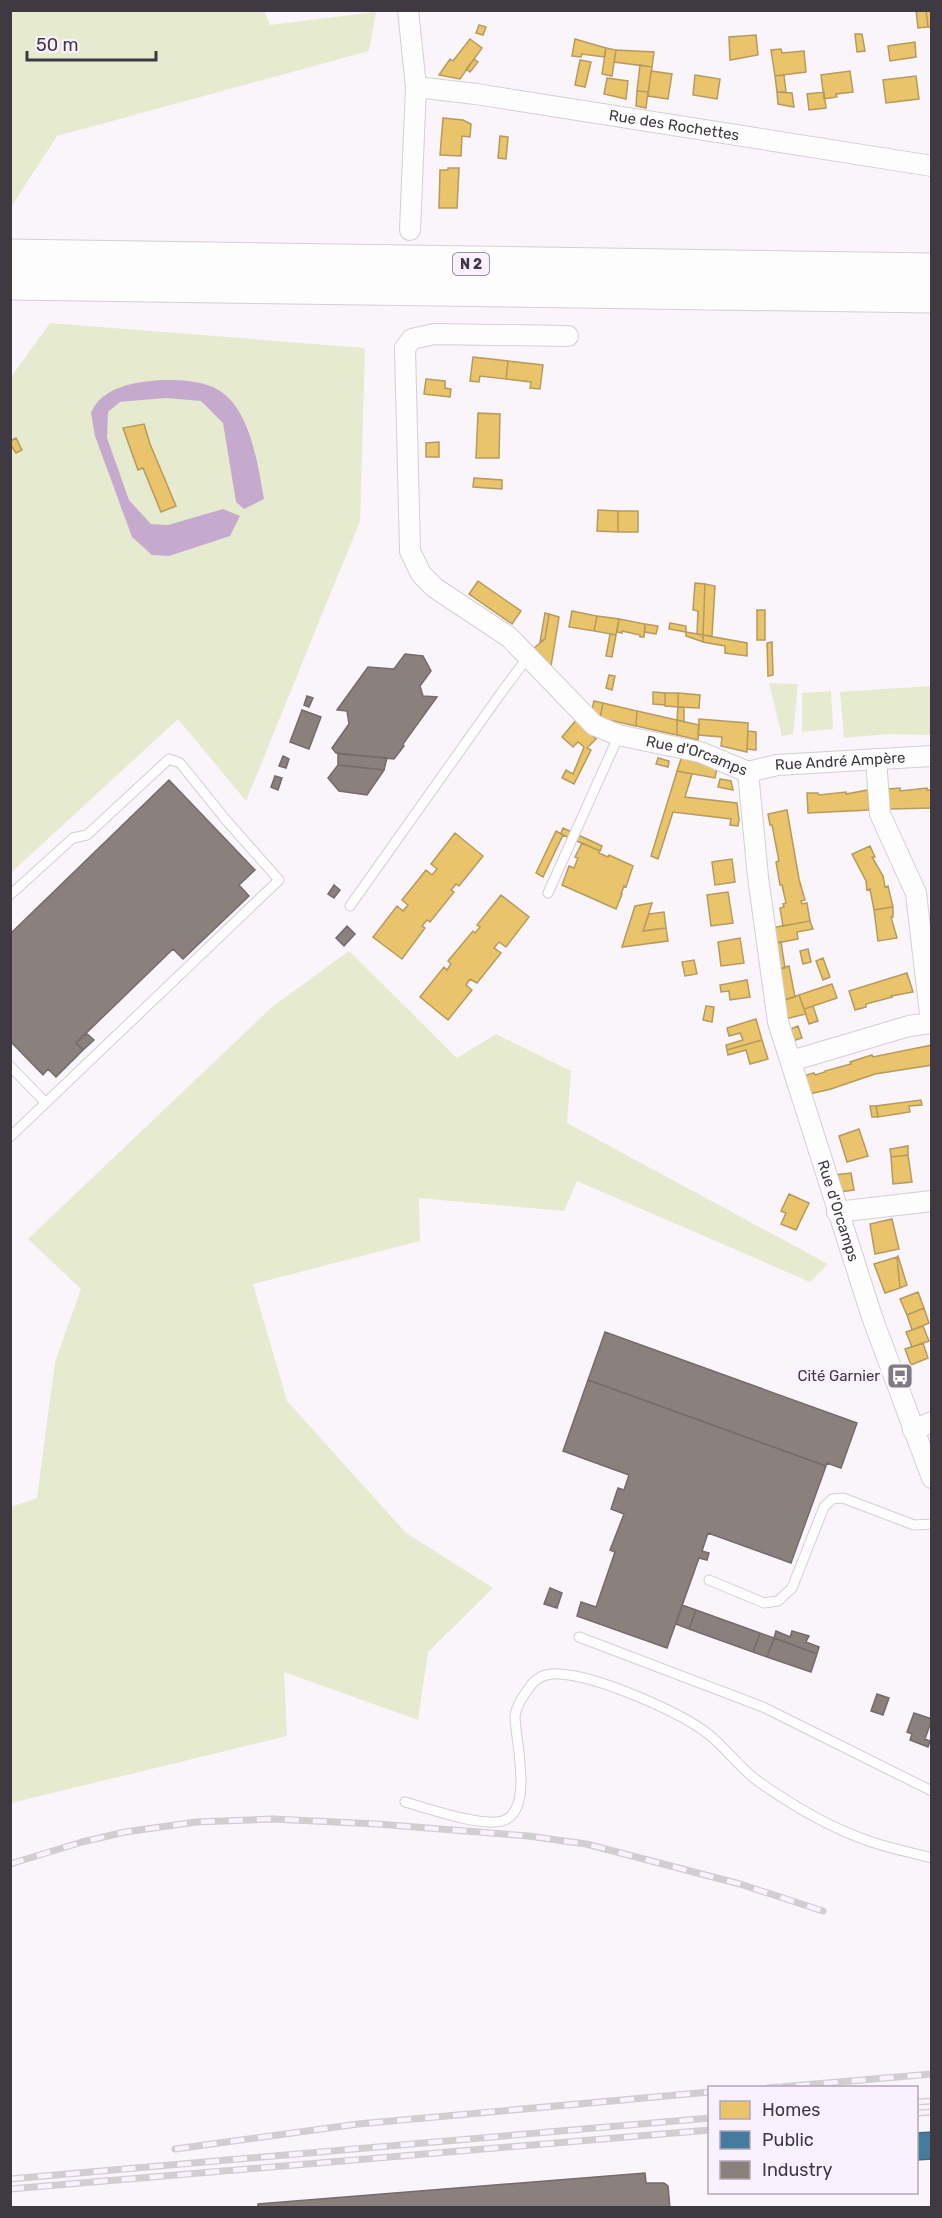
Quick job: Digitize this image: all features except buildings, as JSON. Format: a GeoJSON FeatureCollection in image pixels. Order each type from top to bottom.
{"type":"FeatureCollection","features":[{"type":"Feature","properties":{"kind":"highway","name":"N 2"},"geometry":{"type":"LineString","coordinates":[[10,256],[932,270]]}},
{"type":"Feature","properties":{"kind":"highway","name":"N 2"},"geometry":{"type":"LineString","coordinates":[[10,283],[932,296]]}},
{"type":"Feature","properties":{"kind":"street"},"geometry":{"type":"LineString","coordinates":[[408,10],[416,87],[410,230]]}},
{"type":"Feature","properties":{"kind":"street","name":"Rue des Rochettes"},"geometry":{"type":"LineString","coordinates":[[416,87],[499,97],[932,166]]}},
{"type":"Feature","properties":{"kind":"street","name":"Rue d'Orcamps"},"geometry":{"type":"LineString","coordinates":[[568,336],[434,334],[411,339],[405,348],[410,551],[413,561],[421,574],[435,588],[509,637],[594,725],[606,732],[700,752],[748,772],[768,956],[778,1022],[880,1341],[932,1478]]}},
{"type":"Feature","properties":{"kind":"street","name":"Rue André Ampère"},"geometry":{"type":"LineString","coordinates":[[748,772],[777,765],[932,756]]}},
{"type":"Feature","properties":{"kind":"street"},"geometry":{"type":"LineString","coordinates":[[791,1061],[909,1026],[931,1023],[916,893],[880,814],[876,759]]}},
{"type":"Feature","properties":{"kind":"street"},"geometry":{"type":"LineString","coordinates":[[837,1212],[932,1201]]}},
{"type":"Feature","properties":{"kind":"street"},"geometry":{"type":"LineString","coordinates":[[913,1430],[932,1422]]}},
{"type":"Feature","properties":{"kind":"lane"},"geometry":{"type":"LineString","coordinates":[[350,906],[528,657]]}},
{"type":"Feature","properties":{"kind":"lane"},"geometry":{"type":"LineString","coordinates":[[548,893],[619,735]]}},
{"type":"Feature","properties":{"kind":"lane"},"geometry":{"type":"LineString","coordinates":[[10,895],[73,838],[87,835],[169,759],[180,763],[279,880],[10,1137]]}},
{"type":"Feature","properties":{"kind":"lane"},"geometry":{"type":"LineString","coordinates":[[10,1066],[46,1103]]}},
{"type":"Feature","properties":{"kind":"lane"},"geometry":{"type":"LineString","coordinates":[[709,1580],[764,1603],[778,1602],[792,1588],[824,1507],[832,1499],[843,1498],[914,1525],[932,1524]]}},
{"type":"Feature","properties":{"kind":"lane"},"geometry":{"type":"LineString","coordinates":[[579,1637],[763,1707],[932,1791]]}},
{"type":"Feature","properties":{"kind":"lane"},"geometry":{"type":"LineString","coordinates":[[405,1802],[461,1817],[495,1823],[505,1821],[513,1813],[519,1801],[521,1787],[515,1713],[531,1684],[541,1675],[558,1673],[616,1688],[696,1725],[712,1737],[756,1780],[826,1823],[866,1840],[932,1858]]}},
{"type":"Feature","properties":{"kind":"green space"},"geometry":{"type":"Polygon","coordinates":[[[11,10],[264,11],[270,25],[376,12],[369,51],[57,136],[11,207],[11,10]]]}},
{"type":"Feature","properties":{"kind":"green space"},"geometry":{"type":"Polygon","coordinates":[[[50,323],[365,348],[360,521],[246,801],[178,719],[13,871],[11,869],[11,377],[50,323]]]}},
{"type":"Feature","properties":{"kind":"green space"},"geometry":{"type":"Polygon","coordinates":[[[769,683],[798,684],[793,734],[782,736],[769,683]]]}},
{"type":"Feature","properties":{"kind":"green space"},"geometry":{"type":"Polygon","coordinates":[[[931,686],[931,735],[887,734],[844,738],[840,692],[931,686]]]}},
{"type":"Feature","properties":{"kind":"green space"},"geometry":{"type":"Polygon","coordinates":[[[831,691],[833,729],[802,732],[802,693],[831,691]]]}},
{"type":"Feature","properties":{"kind":"green space"},"geometry":{"type":"Polygon","coordinates":[[[349,951],[457,1058],[496,1034],[571,1071],[567,1123],[828,1264],[810,1282],[577,1181],[564,1211],[419,1198],[420,1241],[253,1284],[287,1401],[406,1533],[493,1588],[428,1652],[418,1720],[284,1672],[287,1736],[11,1803],[11,1507],[37,1498],[55,1362],[81,1289],[28,1239],[272,1007],[349,951]]]}},
{"type":"Feature","properties":{"kind":"shaded area"},"geometry":{"type":"Polygon","coordinates":[[[161,380],[199,383],[213,387],[231,400],[246,425],[251,440],[264,499],[244,509],[236,502],[223,423],[201,401],[166,398],[120,402],[108,412],[107,438],[129,500],[151,524],[168,525],[223,509],[240,516],[230,536],[169,556],[152,555],[132,537],[95,436],[91,413],[96,404],[111,391],[131,384],[161,380]]]}},
{"type":"Feature","properties":{"kind":"railway"},"geometry":{"type":"LineString","coordinates":[[10,1864],[82,1842],[125,1832],[196,1822],[272,1819],[377,1824],[528,1836],[586,1844],[740,1884],[823,1911]]}},
{"type":"Feature","properties":{"kind":"railway"},"geometry":{"type":"LineString","coordinates":[[791,2086],[932,2074]]}},
{"type":"Feature","properties":{"kind":"railway"},"geometry":{"type":"LineString","coordinates":[[175,2149],[358,2124],[708,2092]]}},
{"type":"Feature","properties":{"kind":"railway"},"geometry":{"type":"LineString","coordinates":[[918,2102],[932,2101]]}},
{"type":"Feature","properties":{"kind":"railway"},"geometry":{"type":"LineString","coordinates":[[918,2113],[932,2112]]}},
{"type":"Feature","properties":{"kind":"railway"},"geometry":{"type":"LineString","coordinates":[[10,2179],[708,2118]]}},
{"type":"Feature","properties":{"kind":"railway"},"geometry":{"type":"LineString","coordinates":[[10,2189],[708,2130]]}},
{"type":"Feature","properties":{"kind":"place","name":"Cité Garnier"},"geometry":{"type":"Point","coordinates":[900,1376]}}]}
